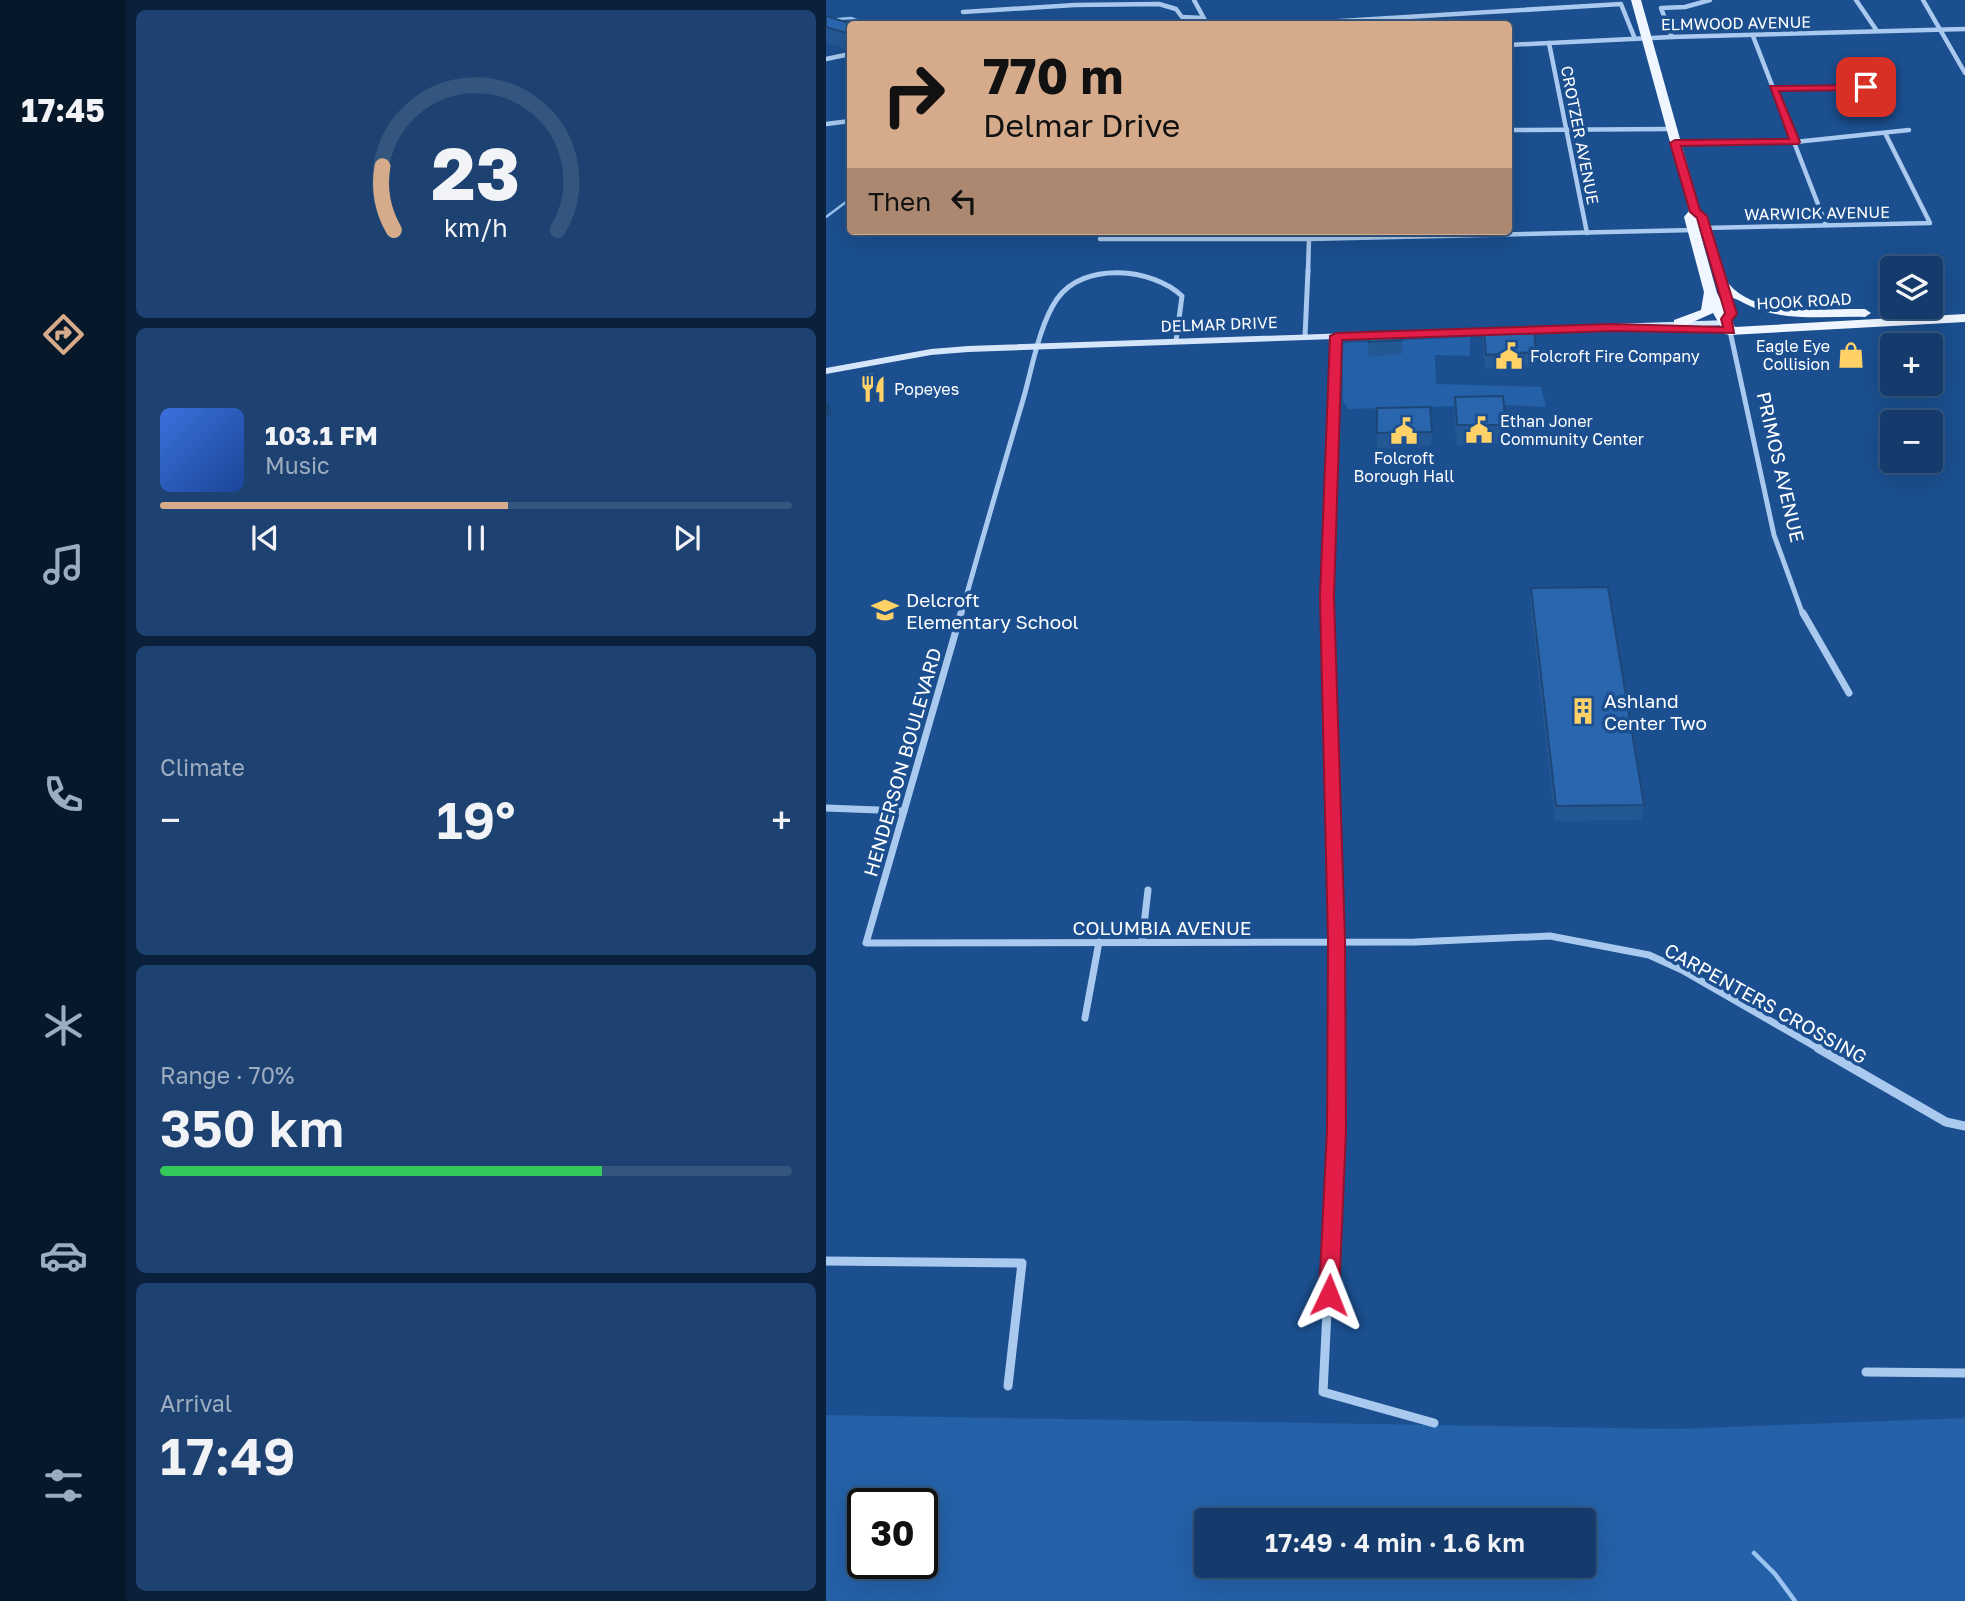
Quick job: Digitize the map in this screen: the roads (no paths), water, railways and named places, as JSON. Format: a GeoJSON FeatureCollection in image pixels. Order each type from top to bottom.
{"type":"FeatureCollection","features":[{"type":"Feature","properties":{"kind":"main road","name":"PRIMOS AVENUE"},"geometry":{"type":"LineString","coordinates":[[1636,0],[1641,38],[1695,212],[1702,216],[1699,229],[1716,285],[1720,315],[1728,324]]}},
{"type":"Feature","properties":{"kind":"main road"},"geometry":{"type":"LineString","coordinates":[[1679,323],[1707,312],[1716,285],[1747,304],[1770,311],[1876,314]]}},
{"type":"Feature","properties":{"kind":"main road","name":"HOOK ROAD"},"geometry":{"type":"LineString","coordinates":[[1728,324],[1965,310]]}},
{"type":"Feature","properties":{"kind":"main road","name":"HOOK ROAD"},"geometry":{"type":"LineString","coordinates":[[1728,324],[1965,318]]}},
{"type":"Feature","properties":{"kind":"street"},"geometry":{"type":"LineString","coordinates":[[1194,0],[1205,21]]}},
{"type":"Feature","properties":{"kind":"street"},"geometry":{"type":"LineString","coordinates":[[1672,37],[1661,8],[1685,7],[1710,0]]}},
{"type":"Feature","properties":{"kind":"street"},"geometry":{"type":"LineString","coordinates":[[1856,0],[1877,31]]}},
{"type":"Feature","properties":{"kind":"street"},"geometry":{"type":"LineString","coordinates":[[1923,0],[1965,72]]}},
{"type":"Feature","properties":{"kind":"street"},"geometry":{"type":"LineString","coordinates":[[963,12],[1075,5],[1158,4],[1176,9],[1182,17],[1203,18]]}},
{"type":"Feature","properties":{"kind":"street"},"geometry":{"type":"LineString","coordinates":[[1347,21],[1621,4],[1641,38]]}},
{"type":"Feature","properties":{"kind":"street"},"geometry":{"type":"LineString","coordinates":[[1440,16],[1442,21]]}},
{"type":"Feature","properties":{"kind":"street","name":"ELMWOOD AVENUE"},"geometry":{"type":"LineString","coordinates":[[1512,45],[1641,38],[1965,29]]}},
{"type":"Feature","properties":{"kind":"street"},"geometry":{"type":"LineString","coordinates":[[1753,36],[1826,225]]}},
{"type":"Feature","properties":{"kind":"street","name":"CROTZER AVENUE"},"geometry":{"type":"LineString","coordinates":[[1549,43],[1587,233]]}},
{"type":"Feature","properties":{"kind":"street"},"geometry":{"type":"LineString","coordinates":[[826,59],[847,55]]}},
{"type":"Feature","properties":{"kind":"street"},"geometry":{"type":"LineString","coordinates":[[1773,88],[1888,87]]}},
{"type":"Feature","properties":{"kind":"street"},"geometry":{"type":"LineString","coordinates":[[826,124],[847,121]]}},
{"type":"Feature","properties":{"kind":"street"},"geometry":{"type":"LineString","coordinates":[[1512,130],[1670,129]]}},
{"type":"Feature","properties":{"kind":"street"},"geometry":{"type":"LineString","coordinates":[[1675,143],[1795,142],[1909,130]]}},
{"type":"Feature","properties":{"kind":"street","name":"WARWICK AVENUE"},"geometry":{"type":"LineString","coordinates":[[1512,232],[1587,233],[1930,223],[1885,133]]}},
{"type":"Feature","properties":{"kind":"street"},"geometry":{"type":"LineString","coordinates":[[1305,337],[1308,235]]}},
{"type":"Feature","properties":{"kind":"street","name":"WARWICK AVENUE"},"geometry":{"type":"LineString","coordinates":[[1100,239],[1309,239],[1351,235]]}},
{"type":"Feature","properties":{"kind":"street","name":"HENDERSON BOULEVARD"},"geometry":{"type":"LineString","coordinates":[[866,943],[1038,347],[1059,296],[1084,279],[1105,275],[1148,275],[1175,286],[1182,296],[1176,341]]}},
{"type":"Feature","properties":{"kind":"street","name":"DELMAR DRIVE"},"geometry":{"type":"LineString","coordinates":[[1615,327],[1679,323],[1728,324]]}},
{"type":"Feature","properties":{"kind":"street","name":"DELMAR DRIVE"},"geometry":{"type":"LineString","coordinates":[[826,371],[931,352],[1176,341],[1728,324]]}},
{"type":"Feature","properties":{"kind":"street","name":"PRIMOS AVENUE"},"geometry":{"type":"LineString","coordinates":[[1728,324],[1774,535],[1803,614],[1849,693]]}},
{"type":"Feature","properties":{"kind":"street"},"geometry":{"type":"LineString","coordinates":[[1336,336],[1327,597],[1336,941],[1336,1131],[1323,1392],[1352,1403],[1396,1410],[1434,1423]]}},
{"type":"Feature","properties":{"kind":"street"},"geometry":{"type":"LineString","coordinates":[[826,808],[904,811]]}},
{"type":"Feature","properties":{"kind":"street"},"geometry":{"type":"LineString","coordinates":[[1142,943],[1148,890]]}},
{"type":"Feature","properties":{"kind":"street","name":"CARPENTERS CROSSING"},"geometry":{"type":"LineString","coordinates":[[1458,941],[1550,936],[1649,955],[1682,970],[1946,1122],[1965,1126]]}},
{"type":"Feature","properties":{"kind":"street","name":"COLUMBIA AVENUE"},"geometry":{"type":"LineString","coordinates":[[866,943],[1458,941]]}},
{"type":"Feature","properties":{"kind":"street"},"geometry":{"type":"LineString","coordinates":[[1085,1018],[1099,942]]}},
{"type":"Feature","properties":{"kind":"street"},"geometry":{"type":"LineString","coordinates":[[826,1261],[1022,1263],[1008,1386]]}},
{"type":"Feature","properties":{"kind":"street"},"geometry":{"type":"LineString","coordinates":[[1866,1372],[1965,1373]]}},
{"type":"Feature","properties":{"kind":"waterway"},"geometry":{"type":"LineString","coordinates":[[826,20],[851,18],[859,21]]}},
{"type":"Feature","properties":{"kind":"waterway"},"geometry":{"type":"LineString","coordinates":[[826,217],[847,201]]}},
{"type":"Feature","properties":{"kind":"waterway"},"geometry":{"type":"LineString","coordinates":[[1754,1553],[1775,1574],[1795,1601]]}},
{"type":"Feature","properties":{"kind":"place","name":"Eagle Eye Collision"},"geometry":{"type":"Point","coordinates":[1851,355]}},
{"type":"Feature","properties":{"kind":"place","name":"Folcroft Fire Company"},"geometry":{"type":"Point","coordinates":[1509,356]}},
{"type":"Feature","properties":{"kind":"place","name":"Popeyes"},"geometry":{"type":"Point","coordinates":[873,389]}},
{"type":"Feature","properties":{"kind":"place","name":"Ethan Joner Community Center"},"geometry":{"type":"Point","coordinates":[1479,430]}},
{"type":"Feature","properties":{"kind":"place","name":"Folcroft Borough Hall"},"geometry":{"type":"Point","coordinates":[1404,431]}},
{"type":"Feature","properties":{"kind":"place","name":"Delcroft Elementary School"},"geometry":{"type":"Point","coordinates":[885,610]}},
{"type":"Feature","properties":{"kind":"place","name":"Ashland Center Two"},"geometry":{"type":"Point","coordinates":[1583,711]}}]}
